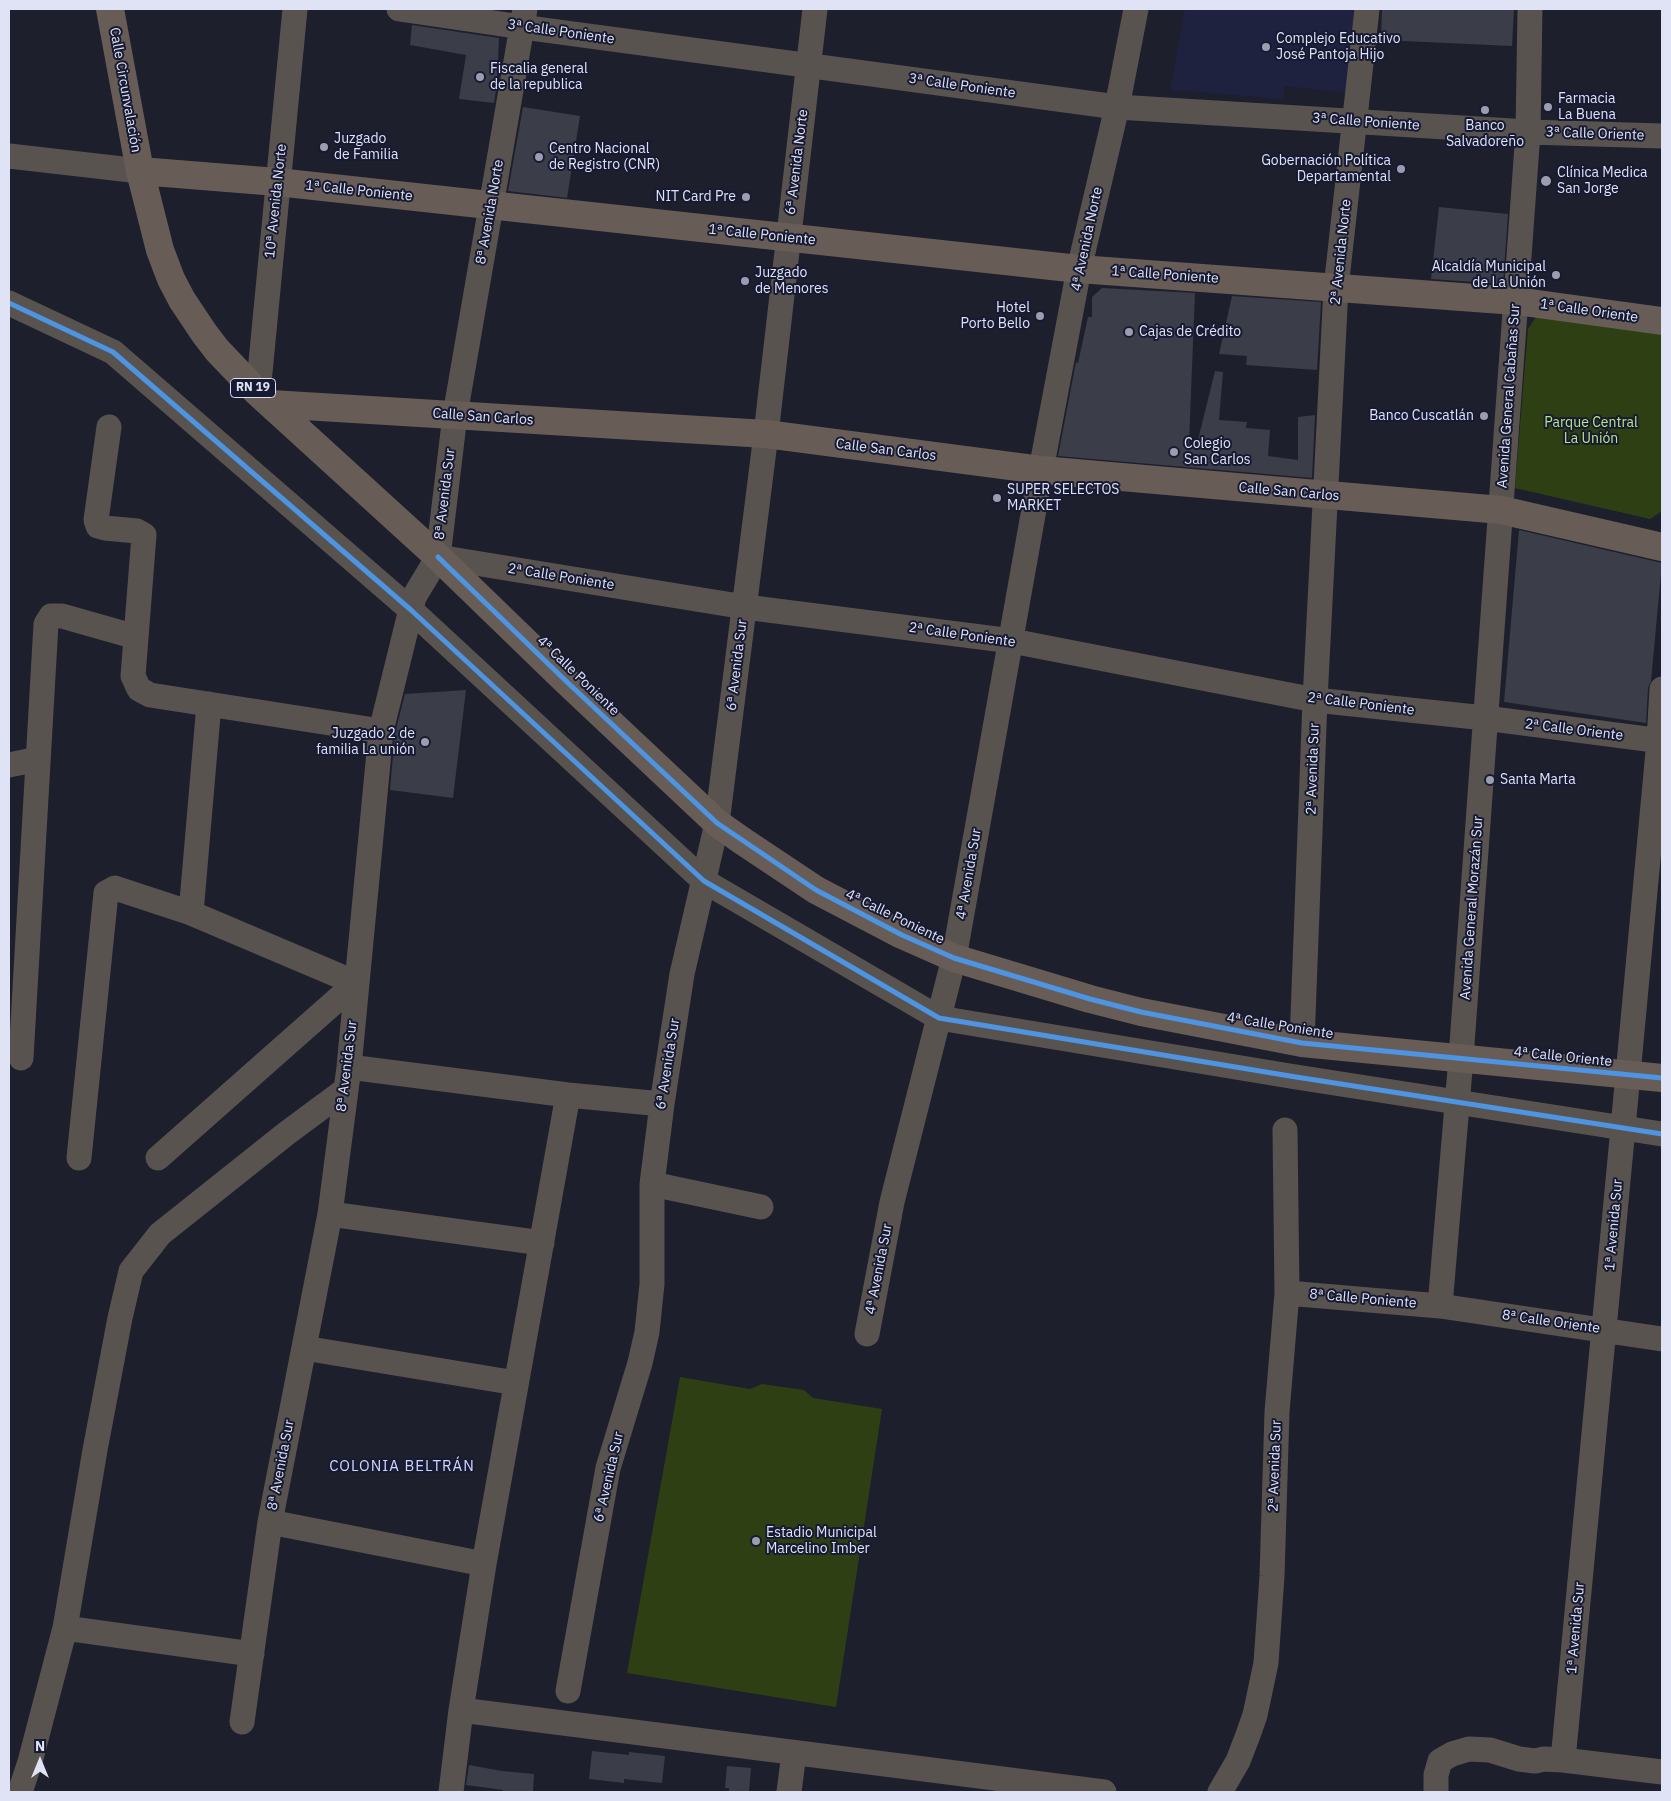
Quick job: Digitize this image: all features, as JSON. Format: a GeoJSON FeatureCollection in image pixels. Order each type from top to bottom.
{"type":"FeatureCollection","features":[{"type":"Feature","properties":{"kind":"main road","name":"Calle Circunvalación"},"geometry":{"type":"LineString","coordinates":[[110,9],[140,171]]}},
{"type":"Feature","properties":{"kind":"main road","name":"1ª Calle Poniente"},"geometry":{"type":"LineString","coordinates":[[140,171],[278,182],[1079,269],[1516,301]]}},
{"type":"Feature","properties":{"kind":"main road","name":"4ª Calle Poniente"},"geometry":{"type":"LineString","coordinates":[[140,171],[160,250],[171,279],[182,300],[217,350],[264,399],[438,557],[566,682],[717,823],[816,890],[902,936],[954,958],[1090,999],[1141,1012],[1302,1043],[1461,1058]]}},
{"type":"Feature","properties":{"kind":"main road","name":"1ª Calle Oriente"},"geometry":{"type":"LineString","coordinates":[[1516,301],[1662,321]]}},
{"type":"Feature","properties":{"kind":"main road","name":"Calle San Carlos"},"geometry":{"type":"LineString","coordinates":[[264,399],[455,415],[766,434],[1041,470],[1501,510],[1662,547]]}},
{"type":"Feature","properties":{"kind":"main road","name":"4ª Calle Oriente"},"geometry":{"type":"LineString","coordinates":[[1461,1058],[1662,1078]]}},
{"type":"Feature","properties":{"kind":"street","name":"10ª Avenida Norte"},"geometry":{"type":"LineString","coordinates":[[264,399],[278,182],[295,9]]}},
{"type":"Feature","properties":{"kind":"street","name":"3ª Calle Poniente"},"geometry":{"type":"LineString","coordinates":[[400,9],[524,18],[808,66],[1117,107],[1528,132]]}},
{"type":"Feature","properties":{"kind":"street","name":"6ª Avenida Norte"},"geometry":{"type":"LineString","coordinates":[[766,434],[815,9]]}},
{"type":"Feature","properties":{"kind":"street","name":"4ª Avenida Norte"},"geometry":{"type":"LineString","coordinates":[[1041,470],[1079,269],[1117,107],[1136,9]]}},
{"type":"Feature","properties":{"kind":"street","name":"2ª Avenida Norte"},"geometry":{"type":"LineString","coordinates":[[1326,496],[1336,288],[1367,9]]}},
{"type":"Feature","properties":{"kind":"street","name":"Avenida General Cabañas Sur"},"geometry":{"type":"LineString","coordinates":[[1501,510],[1528,132],[1530,9]]}},
{"type":"Feature","properties":{"kind":"street","name":"8ª Avenida Norte"},"geometry":{"type":"LineString","coordinates":[[455,415],[524,18]]}},
{"type":"Feature","properties":{"kind":"street","name":"3ª Calle Oriente"},"geometry":{"type":"LineString","coordinates":[[1528,132],[1662,136]]}},
{"type":"Feature","properties":{"kind":"street","name":"1ª Calle Poniente"},"geometry":{"type":"LineString","coordinates":[[9,156],[140,171]]}},
{"type":"Feature","properties":{"kind":"street"},"geometry":{"type":"LineString","coordinates":[[9,303],[113,352],[410,610],[704,881],[939,1018],[1662,1134]]}},
{"type":"Feature","properties":{"kind":"street","name":"8ª Avenida Sur"},"geometry":{"type":"LineString","coordinates":[[242,1722],[270,1522],[330,1214],[347,1079],[381,730],[414,597],[438,557],[455,415]]}},
{"type":"Feature","properties":{"kind":"street"},"geometry":{"type":"LineString","coordinates":[[110,428],[96,520],[98,526],[137,531],[144,535],[133,676],[139,689],[150,694],[209,704],[381,730]]}},
{"type":"Feature","properties":{"kind":"street","name":"6ª Avenida Sur"},"geometry":{"type":"LineString","coordinates":[[568,1691],[608,1468],[640,1363],[647,1332],[652,1284],[652,1184],[662,1104],[682,974],[717,823],[766,434]]}},
{"type":"Feature","properties":{"kind":"street","name":"4ª Avenida Sur"},"geometry":{"type":"LineString","coordinates":[[867,1334],[892,1202],[954,958],[1041,470]]}},
{"type":"Feature","properties":{"kind":"street","name":"2ª Avenida Sur"},"geometry":{"type":"LineString","coordinates":[[1302,1043],[1315,700],[1326,496]]}},
{"type":"Feature","properties":{"kind":"street","name":"Avenida General Morazán Sur"},"geometry":{"type":"LineString","coordinates":[[1440,1306],[1461,1058],[1501,510]]}},
{"type":"Feature","properties":{"kind":"street","name":"2ª Calle Poniente"},"geometry":{"type":"LineString","coordinates":[[438,557],[744,607],[1012,641],[1315,700],[1485,718]]}},
{"type":"Feature","properties":{"kind":"street"},"geometry":{"type":"LineString","coordinates":[[21,1058],[46,624],[52,616],[62,616],[136,637]]}},
{"type":"Feature","properties":{"kind":"street","name":"1ª Avenida Sur"},"geometry":{"type":"LineString","coordinates":[[1563,1760],[1661,741],[1662,689]]}},
{"type":"Feature","properties":{"kind":"street"},"geometry":{"type":"LineString","coordinates":[[191,912],[209,704]]}},
{"type":"Feature","properties":{"kind":"street","name":"2ª Calle Oriente"},"geometry":{"type":"LineString","coordinates":[[1485,718],[1661,741]]}},
{"type":"Feature","properties":{"kind":"street"},"geometry":{"type":"LineString","coordinates":[[9,765],[38,759]]}},
{"type":"Feature","properties":{"kind":"street"},"geometry":{"type":"LineString","coordinates":[[79,1158],[106,893],[115,888],[191,912],[356,983],[158,1158]]}},
{"type":"Feature","properties":{"kind":"street"},"geometry":{"type":"LineString","coordinates":[[20,1792],[30,1762],[65,1628],[95,1450],[120,1318],[131,1271],[160,1234],[287,1133],[347,1079],[568,1094],[662,1104]]}},
{"type":"Feature","properties":{"kind":"street"},"geometry":{"type":"LineString","coordinates":[[451,1792],[460,1710],[484,1564],[568,1094]]}},
{"type":"Feature","properties":{"kind":"street","name":"2ª Avenida Sur"},"geometry":{"type":"LineString","coordinates":[[1220,1792],[1238,1761],[1248,1735],[1255,1715],[1266,1663],[1272,1576],[1277,1412],[1287,1292],[1286,1130]]}},
{"type":"Feature","properties":{"kind":"street"},"geometry":{"type":"LineString","coordinates":[[652,1184],[761,1207]]}},
{"type":"Feature","properties":{"kind":"street"},"geometry":{"type":"LineString","coordinates":[[330,1214],[542,1243]]}},
{"type":"Feature","properties":{"kind":"street","name":"8ª Calle Poniente"},"geometry":{"type":"LineString","coordinates":[[1287,1292],[1440,1306]]}},
{"type":"Feature","properties":{"kind":"street","name":"8ª Calle Oriente"},"geometry":{"type":"LineString","coordinates":[[1440,1306],[1662,1339]]}},
{"type":"Feature","properties":{"kind":"street"},"geometry":{"type":"LineString","coordinates":[[304,1348],[516,1383]]}},
{"type":"Feature","properties":{"kind":"street"},"geometry":{"type":"LineString","coordinates":[[270,1522],[484,1564]]}},
{"type":"Feature","properties":{"kind":"street"},"geometry":{"type":"LineString","coordinates":[[65,1628],[252,1654]]}},
{"type":"Feature","properties":{"kind":"street"},"geometry":{"type":"LineString","coordinates":[[460,1710],[1104,1792]]}},
{"type":"Feature","properties":{"kind":"street"},"geometry":{"type":"LineString","coordinates":[[1436,1792],[1436,1775],[1440,1761],[1452,1754],[1469,1749],[1490,1750],[1519,1759],[1535,1761],[1544,1759],[1563,1760],[1662,1772]]}},
{"type":"Feature","properties":{"kind":"street"},"geometry":{"type":"LineString","coordinates":[[789,1792],[794,1753]]}},
{"type":"Feature","properties":{"kind":"shaded area","name":"Complejo Educativo José Pantoja Hijo"},"geometry":{"type":"Polygon","coordinates":[[[1185,9],[1357,9],[1349,93],[1285,86],[1283,99],[1170,90],[1185,9]]]}},
{"type":"Feature","properties":{"kind":"green space","name":"Parque Central La Unión"},"geometry":{"type":"Polygon","coordinates":[[[1536,317],[1662,332],[1662,511],[1650,519],[1515,488],[1528,329],[1536,317]]]}},
{"type":"Feature","properties":{"kind":"green space","name":"Estadio Municipal Marcelino Imber"},"geometry":{"type":"Polygon","coordinates":[[[680,1377],[750,1389],[762,1384],[804,1390],[813,1398],[882,1409],[836,1707],[627,1673],[680,1377]]]}},
{"type":"Feature","properties":{"kind":"building"},"geometry":{"type":"Polygon","coordinates":[[[1382,9],[1514,9],[1512,46],[1381,40],[1382,9]]]}},
{"type":"Feature","properties":{"kind":"building","name":"Fiscalia general de la republica"},"geometry":{"type":"Polygon","coordinates":[[[412,25],[499,38],[497,84],[494,103],[459,99],[466,55],[410,45],[412,25]]]}},
{"type":"Feature","properties":{"kind":"building","name":"Centro Nacional de Registro (CNR)"},"geometry":{"type":"Polygon","coordinates":[[[523,107],[580,116],[567,198],[508,191],[523,107]]]}},
{"type":"Feature","properties":{"kind":"building"},"geometry":{"type":"Polygon","coordinates":[[[1439,207],[1508,214],[1503,284],[1431,279],[1439,207]]]}},
{"type":"Feature","properties":{"kind":"building"},"geometry":{"type":"Polygon","coordinates":[[[1102,288],[1195,293],[1189,443],[1197,444],[1215,371],[1223,372],[1219,420],[1247,422],[1246,428],[1270,430],[1268,456],[1298,460],[1298,417],[1315,415],[1312,478],[1058,456],[1076,362],[1078,363],[1088,317],[1092,317],[1092,297],[1102,288]]]}},
{"type":"Feature","properties":{"kind":"building"},"geometry":{"type":"Polygon","coordinates":[[[1232,296],[1321,302],[1317,370],[1246,365],[1247,356],[1219,354],[1232,296]]]}},
{"type":"Feature","properties":{"kind":"building"},"geometry":{"type":"Polygon","coordinates":[[[1519,530],[1662,563],[1646,723],[1504,702],[1519,530]]]}},
{"type":"Feature","properties":{"kind":"building","name":"Juzgado 2 de familia La unión"},"geometry":{"type":"Polygon","coordinates":[[[466,690],[453,798],[390,790],[395,733],[405,694],[466,690]]]}},
{"type":"Feature","properties":{"kind":"building"},"geometry":{"type":"Polygon","coordinates":[[[592,1751],[629,1755],[629,1752],[665,1756],[662,1783],[624,1779],[624,1783],[589,1779],[592,1751]]]}},
{"type":"Feature","properties":{"kind":"building"},"geometry":{"type":"Polygon","coordinates":[[[469,1765],[534,1774],[533,1792],[503,1792],[503,1790],[466,1785],[469,1765]]]}},
{"type":"Feature","properties":{"kind":"building"},"geometry":{"type":"Polygon","coordinates":[[[727,1766],[751,1768],[749,1792],[729,1792],[729,1788],[725,1788],[727,1766]]]}},
{"type":"Feature","properties":{"kind":"cycle path"},"geometry":{"type":"LineString","coordinates":[[9,303],[113,352],[411,610],[704,881],[939,1018],[1296,1077],[1662,1134]]}},
{"type":"Feature","properties":{"kind":"cycle path"},"geometry":{"type":"LineString","coordinates":[[438,557],[717,823],[816,890],[902,935],[954,958],[1090,999],[1141,1012],[1302,1043],[1662,1078]]}},
{"type":"Feature","properties":{"kind":"place","name":"Complejo Educativo José Pantoja Hijo"},"geometry":{"type":"Point","coordinates":[1266,47]}},
{"type":"Feature","properties":{"kind":"place","name":"Fiscalia general de la republica"},"geometry":{"type":"Point","coordinates":[480,77]}},
{"type":"Feature","properties":{"kind":"place","name":"Farmacia La Buena"},"geometry":{"type":"Point","coordinates":[1548,107]}},
{"type":"Feature","properties":{"kind":"place","name":"Banco Salvadoreño"},"geometry":{"type":"Point","coordinates":[1485,110]}},
{"type":"Feature","properties":{"kind":"place","name":"Juzgado de Familia"},"geometry":{"type":"Point","coordinates":[324,147]}},
{"type":"Feature","properties":{"kind":"place","name":"Centro Nacional de Registro (CNR)"},"geometry":{"type":"Point","coordinates":[539,157]}},
{"type":"Feature","properties":{"kind":"place","name":"Gobernación Política Departamental"},"geometry":{"type":"Point","coordinates":[1401,169]}},
{"type":"Feature","properties":{"kind":"place","name":"Clínica Medica San Jorge"},"geometry":{"type":"Point","coordinates":[1546,181]}},
{"type":"Feature","properties":{"kind":"place","name":"NIT Card Pre"},"geometry":{"type":"Point","coordinates":[746,197]}},
{"type":"Feature","properties":{"kind":"place","name":"Alcaldía Municipal de La Unión"},"geometry":{"type":"Point","coordinates":[1556,275]}},
{"type":"Feature","properties":{"kind":"place","name":"Juzgado de Menores"},"geometry":{"type":"Point","coordinates":[745,281]}},
{"type":"Feature","properties":{"kind":"place","name":"Hotel Porto Bello"},"geometry":{"type":"Point","coordinates":[1040,316]}},
{"type":"Feature","properties":{"kind":"place","name":"Cajas de Crédito"},"geometry":{"type":"Point","coordinates":[1129,332]}},
{"type":"Feature","properties":{"kind":"place","name":"Banco Cuscatlán"},"geometry":{"type":"Point","coordinates":[1484,416]}},
{"type":"Feature","properties":{"kind":"place","name":"Colegio San Carlos"},"geometry":{"type":"Point","coordinates":[1174,452]}},
{"type":"Feature","properties":{"kind":"place","name":"SUPER SELECTOS MARKET"},"geometry":{"type":"Point","coordinates":[997,498]}},
{"type":"Feature","properties":{"kind":"place","name":"Juzgado 2 de familia La unión"},"geometry":{"type":"Point","coordinates":[425,742]}},
{"type":"Feature","properties":{"kind":"place","name":"Santa Marta"},"geometry":{"type":"Point","coordinates":[1490,780]}},
{"type":"Feature","properties":{"kind":"place","name":"Estadio Municipal Marcelino Imber"},"geometry":{"type":"Point","coordinates":[756,1541]}},
{"type":"Feature","properties":{"kind":"district","name":"COLONIA BELTRÁN"},"geometry":{"type":"Point","coordinates":[402,1467]}}]}
